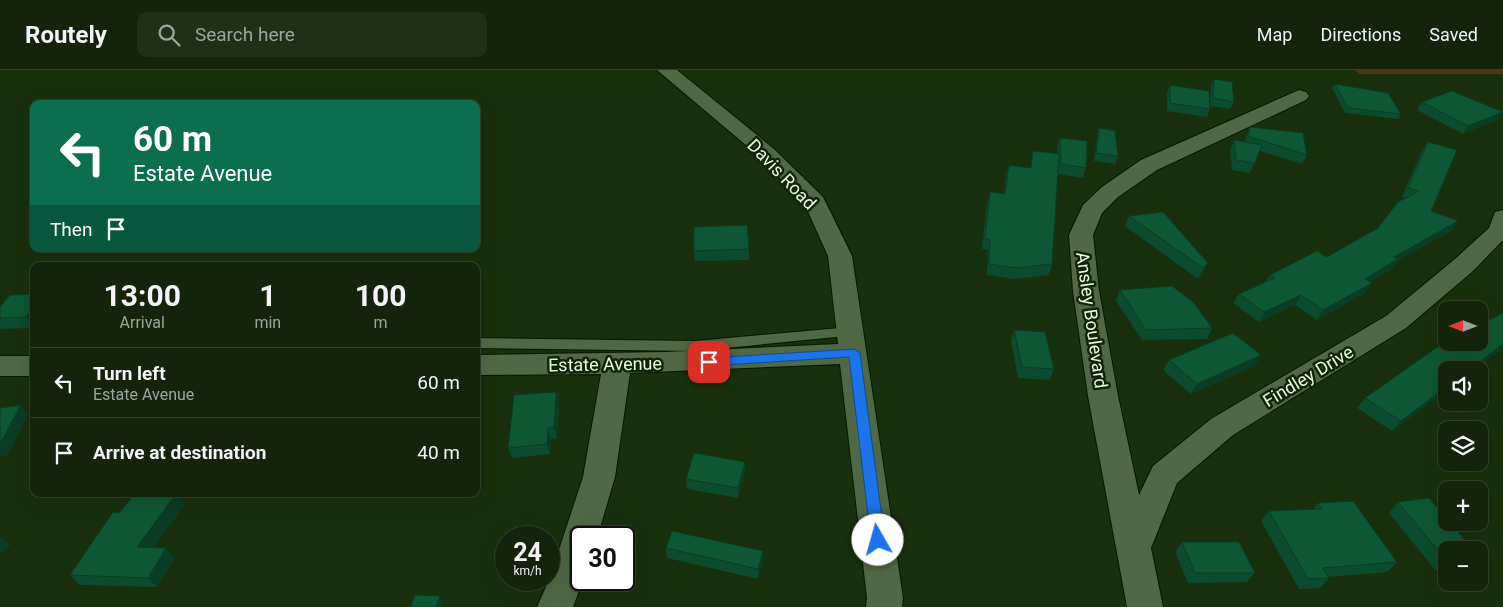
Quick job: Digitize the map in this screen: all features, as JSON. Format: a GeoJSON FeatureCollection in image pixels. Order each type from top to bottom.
{"type":"FeatureCollection","features":[{"type":"Feature","properties":{"kind":"street","name":"Davis Road"},"geometry":{"type":"LineString","coordinates":[[666,70],[767,153],[815,202],[840,256],[884,588],[884,607]]}},
{"type":"Feature","properties":{"kind":"street","name":"Ansley Boulevard"},"geometry":{"type":"LineString","coordinates":[[1145,607],[1102,387],[1086,291],[1081,235],[1090,210],[1110,192],[1148,166],[1299,96]]}},
{"type":"Feature","properties":{"kind":"street","name":"Findley Drive"},"geometry":{"type":"LineString","coordinates":[[1133,549],[1164,475],[1222,427],[1396,322],[1482,248],[1500,230],[1503,217]]}},
{"type":"Feature","properties":{"kind":"street","name":"Estate Avenue"},"geometry":{"type":"LineString","coordinates":[[480,365],[616,365],[745,361],[852,342]]}},
{"type":"Feature","properties":{"kind":"street"},"geometry":{"type":"LineString","coordinates":[[555,607],[573,561],[599,477],[616,365]]}},
{"type":"Feature","properties":{"kind":"street"},"geometry":{"type":"LineString","coordinates":[[0,366],[30,366]]}},
{"type":"Feature","properties":{"kind":"lane"},"geometry":{"type":"LineString","coordinates":[[480,344],[694,346],[852,342]]}},
{"type":"Feature","properties":{"kind":"shaded area"},"geometry":{"type":"Polygon","coordinates":[[[1355,70],[1503,70],[1503,74],[1359,74],[1355,70]]]}},
{"type":"Feature","properties":{"kind":"building"},"geometry":{"type":"Polygon","coordinates":[[[1214,79],[1232,82],[1234,102],[1213,98],[1214,79]]]}},
{"type":"Feature","properties":{"kind":"building"},"geometry":{"type":"Polygon","coordinates":[[[1335,84],[1388,93],[1401,114],[1348,108],[1335,84]]]}},
{"type":"Feature","properties":{"kind":"building"},"geometry":{"type":"Polygon","coordinates":[[[1170,85],[1209,91],[1210,109],[1170,103],[1170,85]]]}},
{"type":"Feature","properties":{"kind":"building"},"geometry":{"type":"Polygon","coordinates":[[[1452,91],[1503,112],[1468,126],[1422,102],[1452,91]]]}},
{"type":"Feature","properties":{"kind":"building"},"geometry":{"type":"Polygon","coordinates":[[[1250,127],[1303,133],[1307,155],[1248,136],[1250,127]]]}},
{"type":"Feature","properties":{"kind":"building"},"geometry":{"type":"Polygon","coordinates":[[[1099,128],[1115,131],[1118,156],[1096,153],[1099,128]]]}},
{"type":"Feature","properties":{"kind":"building"},"geometry":{"type":"Polygon","coordinates":[[[1060,138],[1087,141],[1086,168],[1061,164],[1060,138]]]}},
{"type":"Feature","properties":{"kind":"building"},"geometry":{"type":"Polygon","coordinates":[[[1234,140],[1262,145],[1255,163],[1236,160],[1234,140]]]}},
{"type":"Feature","properties":{"kind":"building"},"geometry":{"type":"Polygon","coordinates":[[[1428,142],[1457,150],[1431,211],[1458,221],[1394,257],[1398,259],[1365,279],[1372,283],[1323,310],[1301,295],[1264,312],[1239,294],[1275,278],[1270,275],[1317,251],[1327,257],[1378,228],[1398,202],[1419,191],[1408,188],[1428,142]]]}},
{"type":"Feature","properties":{"kind":"building"},"geometry":{"type":"Polygon","coordinates":[[[1033,151],[1059,154],[1052,264],[1017,268],[989,264],[990,240],[985,239],[990,192],[1005,194],[1009,165],[1031,168],[1033,151]]]}},
{"type":"Feature","properties":{"kind":"building"},"geometry":{"type":"Polygon","coordinates":[[[1163,212],[1208,263],[1203,268],[1129,216],[1163,212]]]}},
{"type":"Feature","properties":{"kind":"building"},"geometry":{"type":"Polygon","coordinates":[[[747,225],[749,249],[694,251],[694,227],[747,225]]]}},
{"type":"Feature","properties":{"kind":"building"},"geometry":{"type":"Polygon","coordinates":[[[1172,286],[1194,303],[1212,328],[1146,330],[1120,290],[1172,286]]]}},
{"type":"Feature","properties":{"kind":"building"},"geometry":{"type":"Polygon","coordinates":[[[30,294],[30,311],[25,317],[0,318],[0,307],[10,295],[30,294]]]}},
{"type":"Feature","properties":{"kind":"building"},"geometry":{"type":"Polygon","coordinates":[[[1503,313],[1503,344],[1481,361],[1438,361],[1438,393],[1401,421],[1365,398],[1438,347],[1438,351],[1488,351],[1488,320],[1503,313]]]}},
{"type":"Feature","properties":{"kind":"building"},"geometry":{"type":"Polygon","coordinates":[[[1014,330],[1045,332],[1054,369],[1022,367],[1014,330]]]}},
{"type":"Feature","properties":{"kind":"building"},"geometry":{"type":"Polygon","coordinates":[[[1233,333],[1261,355],[1197,384],[1169,360],[1233,333]]]}},
{"type":"Feature","properties":{"kind":"building"},"geometry":{"type":"Polygon","coordinates":[[[556,392],[554,428],[548,428],[547,444],[508,448],[514,395],[556,392]]]}},
{"type":"Feature","properties":{"kind":"building"},"geometry":{"type":"Polygon","coordinates":[[[21,405],[0,444],[0,408],[21,405]]]}},
{"type":"Feature","properties":{"kind":"building"},"geometry":{"type":"Polygon","coordinates":[[[694,453],[745,462],[738,488],[686,479],[694,453]]]}},
{"type":"Feature","properties":{"kind":"building"},"geometry":{"type":"Polygon","coordinates":[[[132,497],[174,497],[137,547],[166,548],[148,578],[70,575],[113,512],[119,513],[132,497]]]}},
{"type":"Feature","properties":{"kind":"building"},"geometry":{"type":"Polygon","coordinates":[[[1429,498],[1438,509],[1438,531],[1457,531],[1466,541],[1438,541],[1438,550],[1398,502],[1429,498]]]}},
{"type":"Feature","properties":{"kind":"building"},"geometry":{"type":"Polygon","coordinates":[[[1353,501],[1397,562],[1323,568],[1329,578],[1308,579],[1269,511],[1322,509],[1318,503],[1353,501]]]}},
{"type":"Feature","properties":{"kind":"building"},"geometry":{"type":"Polygon","coordinates":[[[672,531],[763,551],[758,569],[666,548],[672,531]]]}},
{"type":"Feature","properties":{"kind":"building"},"geometry":{"type":"Polygon","coordinates":[[[1182,542],[1239,542],[1255,573],[1195,573],[1182,542]]]}},
{"type":"Feature","properties":{"kind":"building"},"geometry":{"type":"Polygon","coordinates":[[[415,595],[440,596],[436,607],[411,607],[415,595]]]}},
{"type":"Feature","properties":{"kind":"route"},"geometry":{"type":"LineString","coordinates":[[709,362],[854,353],[878,540]]}}]}
